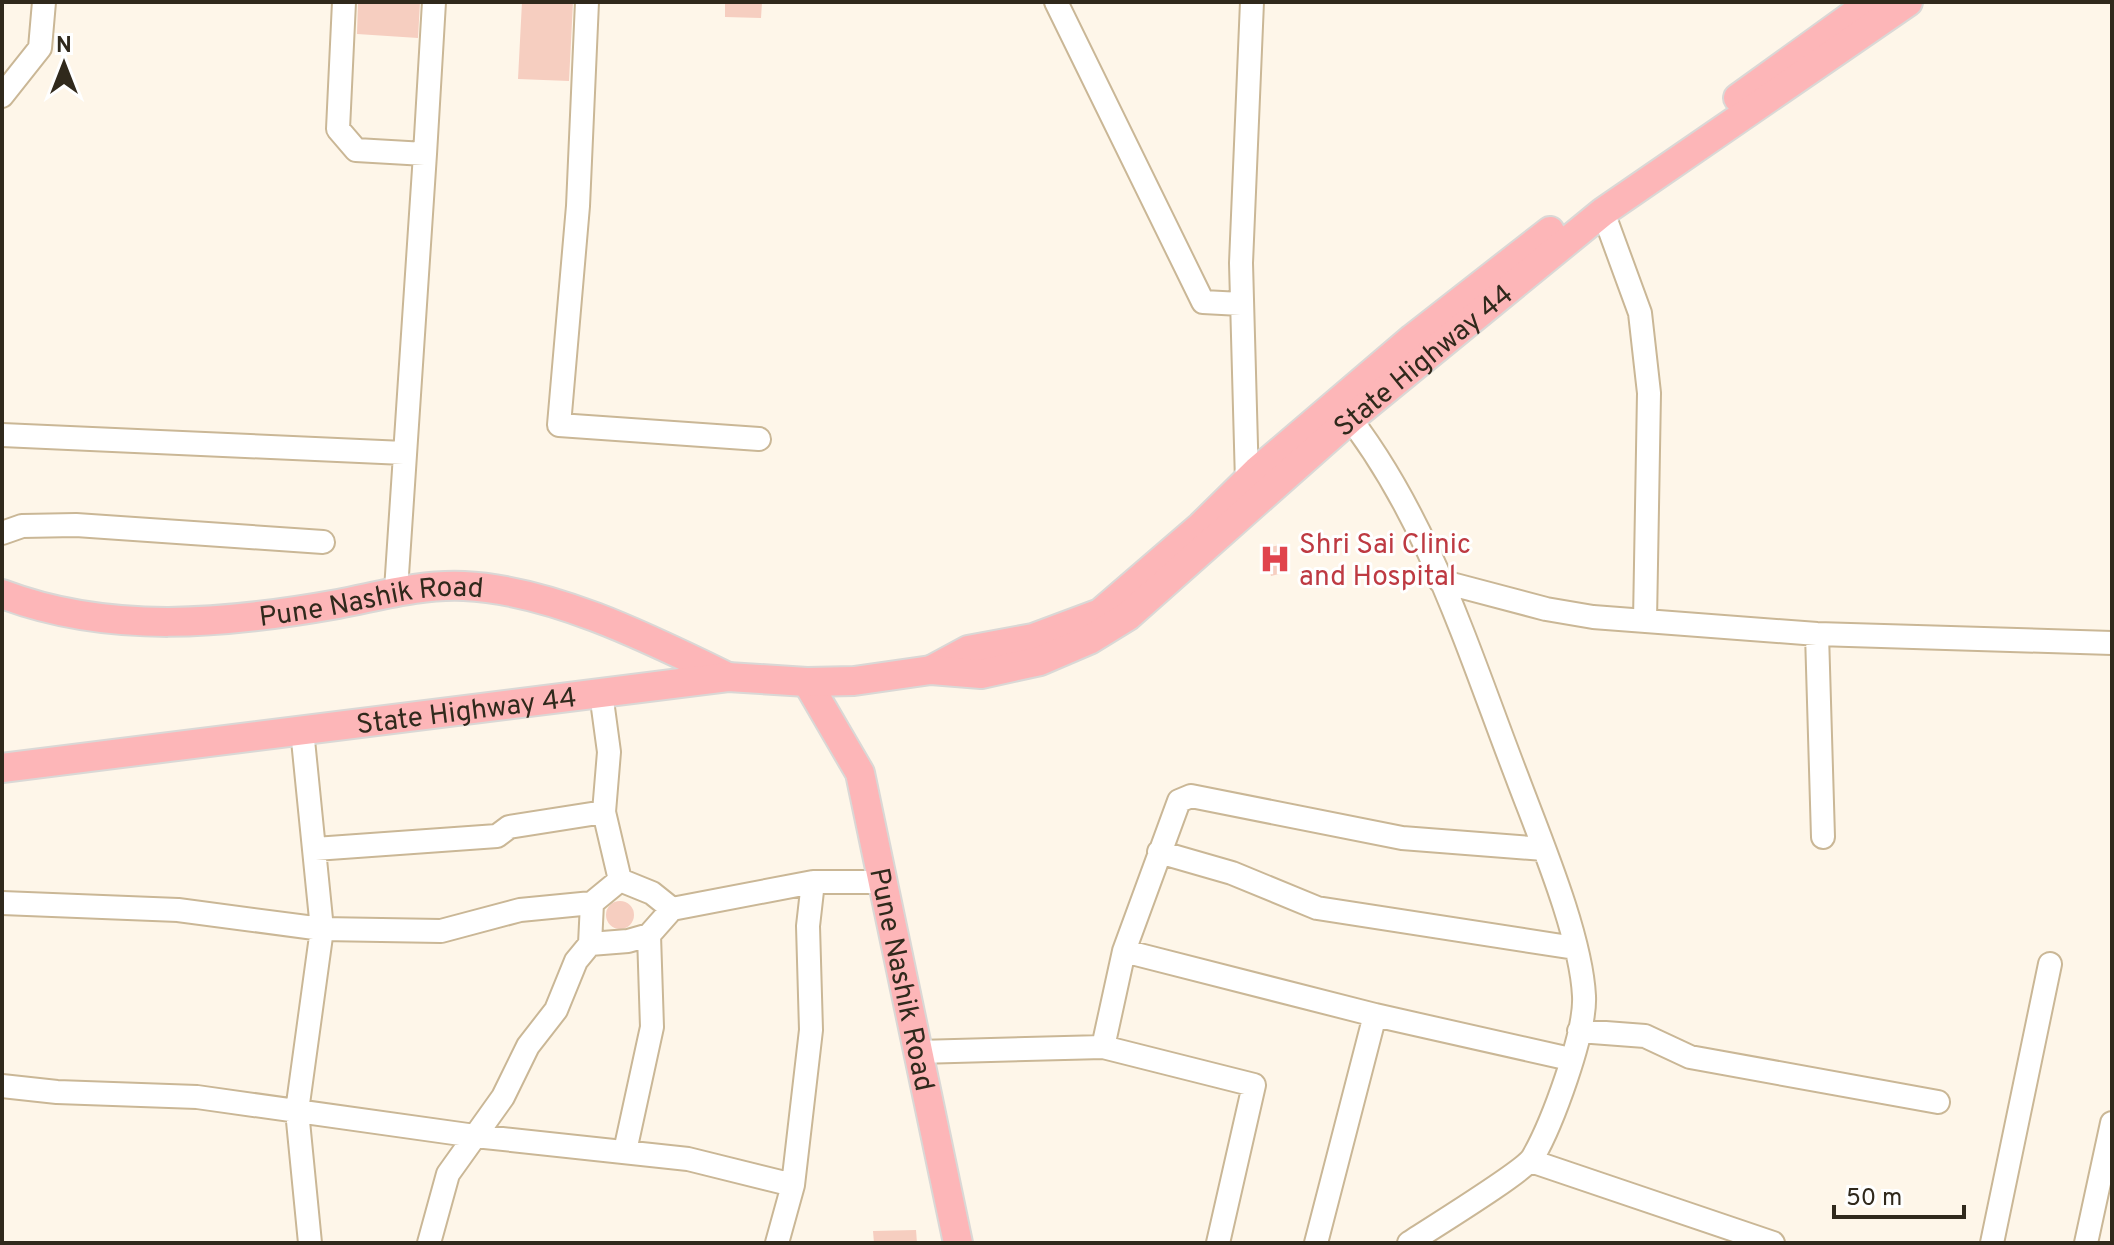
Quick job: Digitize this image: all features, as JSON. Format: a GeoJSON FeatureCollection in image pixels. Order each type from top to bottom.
{"type":"FeatureCollection","features":[{"type":"Feature","properties":{"kind":"main road","name":"State Highway 44"},"geometry":{"type":"LineString","coordinates":[[1837,39],[1871,2]]}},
{"type":"Feature","properties":{"kind":"main road","name":"State Highway 44"},"geometry":{"type":"LineString","coordinates":[[2,768],[728,677],[807,682],[854,681],[931,670],[981,674],[1040,661],[1105,622],[1254,492],[1497,271],[1697,138],[1837,39],[1908,2]]}},
{"type":"Feature","properties":{"kind":"main road","name":"State Highway 44"},"geometry":{"type":"LineString","coordinates":[[1344,411],[1697,138]]}},
{"type":"Feature","properties":{"kind":"main road","name":"Pune Nashik Road"},"geometry":{"type":"LineString","coordinates":[[2,594],[43,609],[103,621],[174,624],[336,604],[396,590],[465,586],[538,599],[661,644],[728,677]]}},
{"type":"Feature","properties":{"kind":"main road","name":"Pune Nashik Road"},"geometry":{"type":"LineString","coordinates":[[807,682],[860,773],[958,1243]]}},
{"type":"Feature","properties":{"kind":"street"},"geometry":{"type":"LineString","coordinates":[[2,96],[40,48],[44,2]]}},
{"type":"Feature","properties":{"kind":"street"},"geometry":{"type":"LineString","coordinates":[[344,2],[338,129],[356,150],[425,154]]}},
{"type":"Feature","properties":{"kind":"street"},"geometry":{"type":"LineString","coordinates":[[396,590],[434,2]]}},
{"type":"Feature","properties":{"kind":"street"},"geometry":{"type":"LineString","coordinates":[[587,2],[578,206],[559,425],[759,439]]}},
{"type":"Feature","properties":{"kind":"street"},"geometry":{"type":"LineString","coordinates":[[1056,2],[1203,302],[1241,304]]}},
{"type":"Feature","properties":{"kind":"street"},"geometry":{"type":"LineString","coordinates":[[1252,2],[1241,304],[1254,492]]}},
{"type":"Feature","properties":{"kind":"street"},"geometry":{"type":"LineString","coordinates":[[1603,212],[1640,313],[1649,393],[1645,621]]}},
{"type":"Feature","properties":{"kind":"street"},"geometry":{"type":"LineString","coordinates":[[1344,411],[1411,512],[1440,581],[1544,849],[1575,948],[1584,995],[1579,1031],[1551,1119],[1531,1161],[1409,1243]]}},
{"type":"Feature","properties":{"kind":"street"},"geometry":{"type":"LineString","coordinates":[[2,435],[404,453]]}},
{"type":"Feature","properties":{"kind":"street"},"geometry":{"type":"LineString","coordinates":[[2,533],[22,526],[76,525],[323,542]]}},
{"type":"Feature","properties":{"kind":"street"},"geometry":{"type":"LineString","coordinates":[[1440,581],[1546,609],[1645,621],[1817,634],[2112,643]]}},
{"type":"Feature","properties":{"kind":"street"},"geometry":{"type":"LineString","coordinates":[[1817,634],[1823,837]]}},
{"type":"Feature","properties":{"kind":"street"},"geometry":{"type":"LineString","coordinates":[[601,693],[609,752],[604,812],[620,880]]}},
{"type":"Feature","properties":{"kind":"street"},"geometry":{"type":"LineString","coordinates":[[302,730],[322,929],[297,1111],[310,1243]]}},
{"type":"Feature","properties":{"kind":"street"},"geometry":{"type":"LineString","coordinates":[[1103,1047],[1124,951],[1179,801],[1191,796],[1402,838],[1544,849]]}},
{"type":"Feature","properties":{"kind":"street"},"geometry":{"type":"LineString","coordinates":[[315,849],[497,836],[509,827],[604,812]]}},
{"type":"Feature","properties":{"kind":"street"},"geometry":{"type":"LineString","coordinates":[[1159,852],[1232,873],[1317,908],[1575,948]]}},
{"type":"Feature","properties":{"kind":"street"},"geometry":{"type":"LineString","coordinates":[[2,903],[178,910],[322,929],[441,931],[520,910],[592,903],[620,880]]}},
{"type":"Feature","properties":{"kind":"street"},"geometry":{"type":"LineString","coordinates":[[620,880],[652,893],[672,909]]}},
{"type":"Feature","properties":{"kind":"street"},"geometry":{"type":"LineString","coordinates":[[777,1243],[793,1185],[811,1030],[808,926],[813,882]]}},
{"type":"Feature","properties":{"kind":"street"},"geometry":{"type":"LineString","coordinates":[[590,944],[628,941],[649,935],[672,909],[813,882],[883,882]]}},
{"type":"Feature","properties":{"kind":"street"},"geometry":{"type":"LineString","coordinates":[[429,1243],[448,1174],[503,1097],[528,1046],[556,1010],[576,961],[590,944],[592,903]]}},
{"type":"Feature","properties":{"kind":"street"},"geometry":{"type":"LineString","coordinates":[[625,1151],[652,1027],[649,935]]}},
{"type":"Feature","properties":{"kind":"street"},"geometry":{"type":"LineString","coordinates":[[1124,951],[1375,1015],[1570,1059]]}},
{"type":"Feature","properties":{"kind":"street"},"geometry":{"type":"LineString","coordinates":[[1992,1243],[2050,964]]}},
{"type":"Feature","properties":{"kind":"street"},"geometry":{"type":"LineString","coordinates":[[1316,1243],[1375,1015]]}},
{"type":"Feature","properties":{"kind":"street"},"geometry":{"type":"LineString","coordinates":[[1579,1031],[1645,1036],[1690,1057],[1938,1102]]}},
{"type":"Feature","properties":{"kind":"street"},"geometry":{"type":"LineString","coordinates":[[918,1052],[1103,1047],[1254,1085],[1218,1243]]}},
{"type":"Feature","properties":{"kind":"street"},"geometry":{"type":"LineString","coordinates":[[2,1086],[57,1092],[197,1097],[475,1136],[688,1159],[793,1185]]}},
{"type":"Feature","properties":{"kind":"street"},"geometry":{"type":"LineString","coordinates":[[2086,1243],[2112,1123]]}},
{"type":"Feature","properties":{"kind":"street"},"geometry":{"type":"LineString","coordinates":[[1531,1161],[1773,1243]]}},
{"type":"Feature","properties":{"kind":"building"},"geometry":{"type":"Polygon","coordinates":[[[358,2],[420,2],[418,38],[357,34],[358,2]]]}},
{"type":"Feature","properties":{"kind":"building"},"geometry":{"type":"Polygon","coordinates":[[[522,2],[573,2],[569,81],[518,79],[522,2]]]}},
{"type":"Feature","properties":{"kind":"building"},"geometry":{"type":"Polygon","coordinates":[[[725,2],[762,2],[761,18],[725,17],[725,2]]]}},
{"type":"Feature","properties":{"kind":"building"},"geometry":{"type":"Polygon","coordinates":[[[1280,545],[1287,572],[1271,576],[1264,548],[1280,545]]]}},
{"type":"Feature","properties":{"kind":"building"},"geometry":{"type":"Polygon","coordinates":[[[620,901],[630,905],[634,915],[630,925],[620,929],[610,925],[606,915],[610,905],[620,901]]]}},
{"type":"Feature","properties":{"kind":"building"},"geometry":{"type":"Polygon","coordinates":[[[916,1230],[917,1243],[874,1243],[873,1231],[916,1230]]]}},
{"type":"Feature","properties":{"kind":"place","name":"Shri Sai Clinic and Hospital"},"geometry":{"type":"Point","coordinates":[1275,559]}}]}
